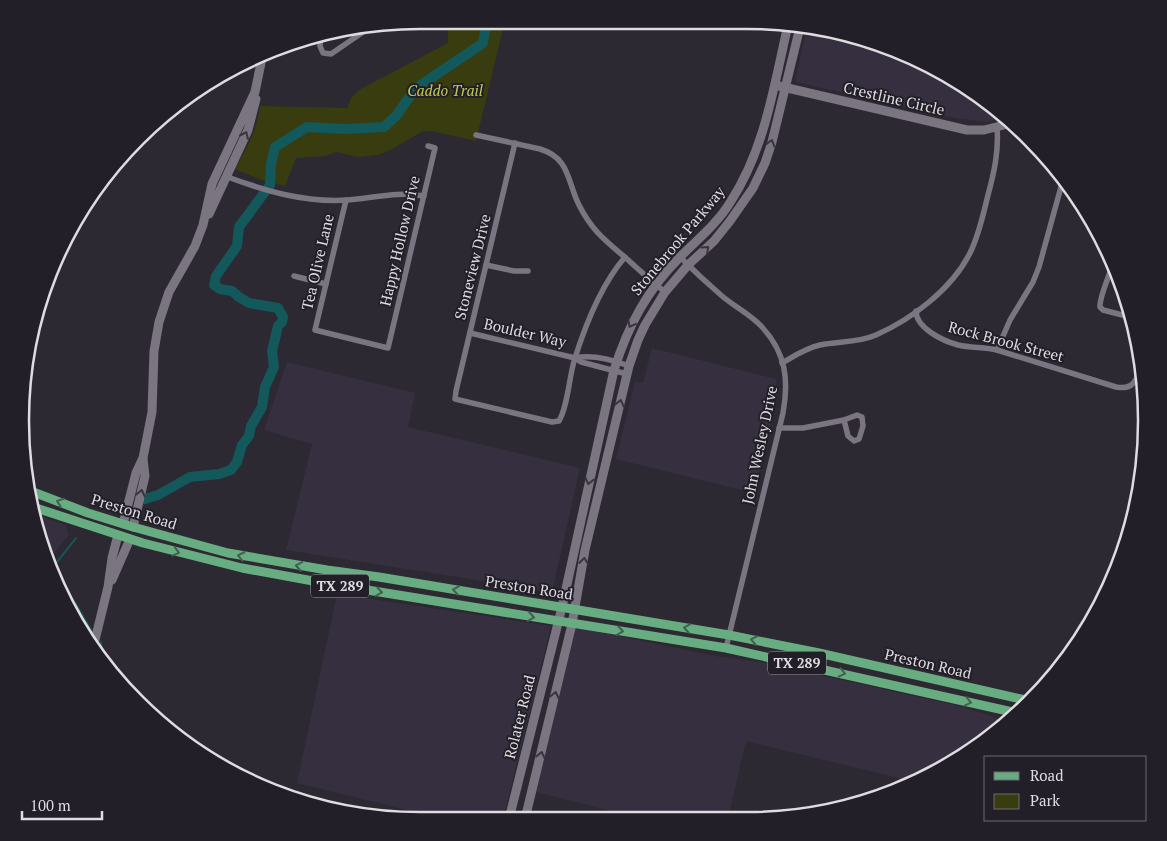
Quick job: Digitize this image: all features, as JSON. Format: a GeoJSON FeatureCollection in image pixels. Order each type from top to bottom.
{"type":"FeatureCollection","features":[{"type":"Feature","properties":{"kind":"main road","name":"Stonebrook Parkway"},"geometry":{"type":"LineString","coordinates":[[558,621],[616,366],[627,334],[642,305],[656,285],[680,257],[722,215],[740,186],[761,139],[787,31]]}},
{"type":"Feature","properties":{"kind":"main road","name":"Stonebrook Parkway"},"geometry":{"type":"LineString","coordinates":[[572,624],[585,550],[596,502],[628,370],[638,340],[644,325],[665,292],[688,265],[714,241],[750,192],[765,162],[772,142],[799,32]]}},
{"type":"Feature","properties":{"kind":"main road"},"geometry":{"type":"LineString","coordinates":[[204,223],[216,173],[255,92],[261,63]]}},
{"type":"Feature","properties":{"kind":"main road","name":"Crestline Circle"},"geometry":{"type":"LineString","coordinates":[[774,84],[966,130],[984,130],[1004,125]]}},
{"type":"Feature","properties":{"kind":"main road"},"geometry":{"type":"LineString","coordinates":[[95,638],[118,535],[123,524],[136,473],[143,458],[152,412],[154,351],[160,318],[172,286],[194,246],[248,130],[256,100],[255,92]]}},
{"type":"Feature","properties":{"kind":"main road"},"geometry":{"type":"LineString","coordinates":[[740,186],[750,192]]}},
{"type":"Feature","properties":{"kind":"main road"},"geometry":{"type":"LineString","coordinates":[[598,446],[609,448]]}},
{"type":"Feature","properties":{"kind":"main road"},"geometry":{"type":"LineString","coordinates":[[108,587],[119,566],[133,527],[146,476],[143,458]]}},
{"type":"Feature","properties":{"kind":"main road","name":"Preston Road"},"geometry":{"type":"LineString","coordinates":[[35,493],[123,524],[228,553],[729,635],[819,653],[1023,699]]}},
{"type":"Feature","properties":{"kind":"main road"},"geometry":{"type":"LineString","coordinates":[[585,499],[596,502]]}},
{"type":"Feature","properties":{"kind":"main road","name":"Preston Road"},"geometry":{"type":"LineString","coordinates":[[39,509],[118,535],[210,560],[275,574],[726,648],[1008,712]]}},
{"type":"Feature","properties":{"kind":"main road"},"geometry":{"type":"LineString","coordinates":[[275,574],[277,562]]}},
{"type":"Feature","properties":{"kind":"main road"},"geometry":{"type":"LineString","coordinates":[[436,601],[438,587]]}},
{"type":"Feature","properties":{"kind":"main road","name":"Rolater Road"},"geometry":{"type":"LineString","coordinates":[[511,812],[558,621]]}},
{"type":"Feature","properties":{"kind":"main road","name":"Rolater Road"},"geometry":{"type":"LineString","coordinates":[[527,812],[572,624]]}},
{"type":"Feature","properties":{"kind":"main road"},"geometry":{"type":"LineString","coordinates":[[536,711],[550,714]]}},
{"type":"Feature","properties":{"kind":"main road"},"geometry":{"type":"LineString","coordinates":[[519,779],[534,783]]}},
{"type":"Feature","properties":{"kind":"street"},"geometry":{"type":"LineString","coordinates":[[320,42],[323,52],[331,54],[359,34]]}},
{"type":"Feature","properties":{"kind":"street"},"geometry":{"type":"LineString","coordinates":[[782,363],[807,349],[820,345],[876,335],[896,325],[916,311],[931,300],[954,278],[969,254],[981,224],[998,151],[997,127]]}},
{"type":"Feature","properties":{"kind":"street"},"geometry":{"type":"LineString","coordinates":[[476,135],[550,152],[558,158],[566,169],[579,205],[597,234],[665,292]]}},
{"type":"Feature","properties":{"kind":"street","name":"Stoneview Drive"},"geometry":{"type":"LineString","coordinates":[[515,143],[454,397],[468,403],[552,422],[559,421],[575,358]]}},
{"type":"Feature","properties":{"kind":"street","name":"Happy Hollow Drive"},"geometry":{"type":"LineString","coordinates":[[315,330],[388,348],[436,148],[428,146]]}},
{"type":"Feature","properties":{"kind":"street"},"geometry":{"type":"LineString","coordinates":[[216,173],[280,194],[310,199],[346,200],[397,194],[424,196]]}},
{"type":"Feature","properties":{"kind":"street"},"geometry":{"type":"LineString","coordinates":[[998,350],[1010,320],[1033,282],[1039,267],[1061,187]]}},
{"type":"Feature","properties":{"kind":"street","name":"Tea Olive Lane"},"geometry":{"type":"LineString","coordinates":[[315,330],[346,200]]}},
{"type":"Feature","properties":{"kind":"street"},"geometry":{"type":"LineString","coordinates":[[575,358],[604,289],[625,257]]}},
{"type":"Feature","properties":{"kind":"street","name":"John Wesley Drive"},"geometry":{"type":"LineString","coordinates":[[680,257],[722,296],[762,327],[778,351],[787,386],[779,428],[726,648]]}},
{"type":"Feature","properties":{"kind":"street"},"geometry":{"type":"LineString","coordinates":[[486,266],[514,271],[528,271]]}},
{"type":"Feature","properties":{"kind":"street"},"geometry":{"type":"LineString","coordinates":[[294,276],[326,284]]}},
{"type":"Feature","properties":{"kind":"street"},"geometry":{"type":"LineString","coordinates":[[1110,276],[1100,301],[1100,307],[1103,310],[1124,315]]}},
{"type":"Feature","properties":{"kind":"street","name":"Rock Brook Street"},"geometry":{"type":"LineString","coordinates":[[916,311],[916,315],[924,326],[945,340],[958,345],[998,350],[1125,389],[1130,387],[1136,379]]}},
{"type":"Feature","properties":{"kind":"street","name":"Boulder Way"},"geometry":{"type":"LineString","coordinates":[[470,333],[575,358],[581,362],[616,366],[628,370]]}},
{"type":"Feature","properties":{"kind":"street","name":"Boulder Way"},"geometry":{"type":"LineString","coordinates":[[575,358],[584,356],[628,370]]}},
{"type":"Feature","properties":{"kind":"street"},"geometry":{"type":"LineString","coordinates":[[779,428],[803,428],[844,420],[857,415],[862,417],[863,426],[859,439],[851,440],[844,420]]}},
{"type":"Feature","properties":{"kind":"shaded area"},"geometry":{"type":"Polygon","coordinates":[[[806,33],[823,36],[872,50],[920,69],[964,95],[997,119],[987,122],[956,118],[796,82],[806,33]]]}},
{"type":"Feature","properties":{"kind":"shaded area"},"geometry":{"type":"Polygon","coordinates":[[[652,348],[776,379],[777,398],[754,493],[616,459],[635,382],[643,383],[652,348]]]}},
{"type":"Feature","properties":{"kind":"shaded area"},"geometry":{"type":"Polygon","coordinates":[[[287,362],[415,393],[408,427],[580,468],[552,592],[286,550],[312,444],[264,430],[287,362]]]}},
{"type":"Feature","properties":{"kind":"shaded area"},"geometry":{"type":"Polygon","coordinates":[[[41,516],[65,525],[69,535],[53,554],[41,516]]]}},
{"type":"Feature","properties":{"kind":"shaded area"},"geometry":{"type":"Polygon","coordinates":[[[337,594],[551,626],[505,812],[415,812],[297,783],[337,594]]]}},
{"type":"Feature","properties":{"kind":"shaded area"},"geometry":{"type":"Polygon","coordinates":[[[574,627],[715,656],[765,663],[963,707],[1000,719],[942,760],[903,779],[746,741],[729,812],[616,812],[536,792],[574,627]]]}},
{"type":"Feature","properties":{"kind":"green space","name":"Caddo Trail"},"geometry":{"type":"Polygon","coordinates":[[[448,29],[503,29],[476,141],[432,131],[423,131],[378,155],[358,157],[337,152],[325,156],[296,158],[285,186],[259,179],[235,169],[254,131],[260,106],[347,108],[351,98],[359,90],[448,43],[448,29]]]}},
{"type":"Feature","properties":{"kind":"waterway"},"geometry":{"type":"LineString","coordinates":[[145,499],[158,495],[190,477],[219,474],[231,470],[237,462],[242,445],[249,436],[251,426],[262,407],[265,387],[274,367],[272,351],[278,326],[282,322],[283,317],[278,308],[249,303],[232,291],[220,289],[214,285],[216,276],[237,246],[239,227],[270,185],[271,164],[275,147],[307,127],[346,129],[384,127],[396,116],[415,89],[483,43],[485,29]]}},
{"type":"Feature","properties":{"kind":"waterway"},"geometry":{"type":"LineString","coordinates":[[56,563],[76,538]]}},
{"type":"Feature","properties":{"kind":"waterway"},"geometry":{"type":"LineString","coordinates":[[72,599],[92,632]]}},
{"type":"Feature","properties":{"kind":"waterway"},"geometry":{"type":"LineString","coordinates":[[101,642],[101,647]]}}]}
